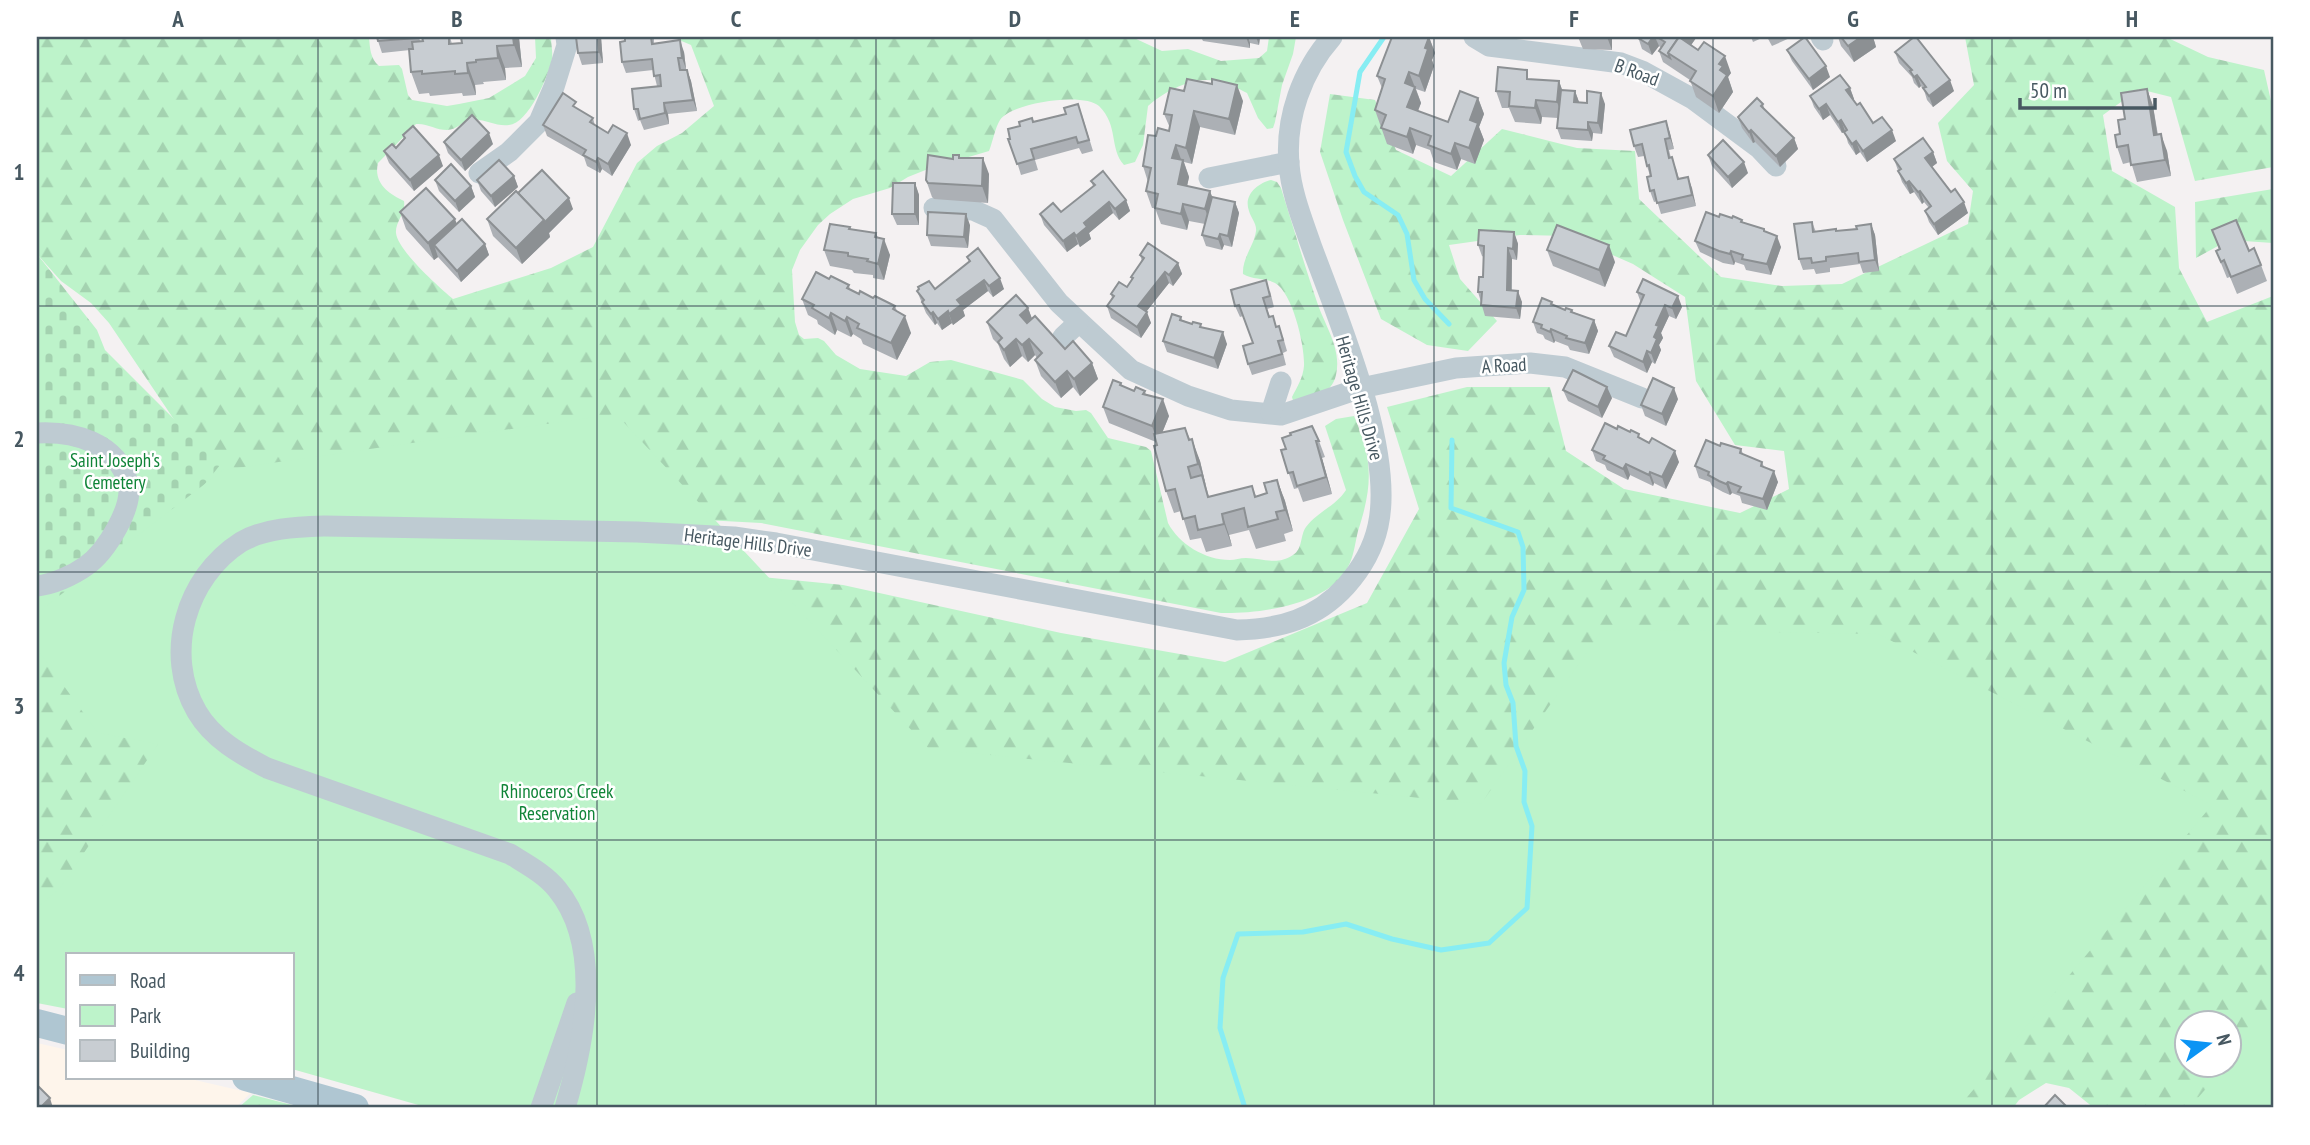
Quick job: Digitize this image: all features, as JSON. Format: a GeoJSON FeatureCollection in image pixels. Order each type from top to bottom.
{"type":"FeatureCollection","features":[{"type":"Feature","properties":{"kind":"main road"},"geometry":{"type":"LineString","coordinates":[[37,1023],[66,1030]]}},
{"type":"Feature","properties":{"kind":"main road"},"geometry":{"type":"LineString","coordinates":[[250,1078],[355,1108]]}},
{"type":"Feature","properties":{"kind":"street"},"geometry":{"type":"LineString","coordinates":[[479,173],[509,152],[539,122],[564,56],[566,37]]}},
{"type":"Feature","properties":{"kind":"street","name":"Heritage Hills Drive"},"geometry":{"type":"LineString","coordinates":[[565,1108],[577,1070],[582,1037],[585,974],[582,942],[573,915],[557,889],[536,870],[510,854],[267,768],[237,753],[215,735],[197,712],[186,685],[181,657],[183,627],[190,601],[203,579],[221,559],[242,542],[269,532],[325,526],[624,532],[722,536],[776,543],[1237,630],[1266,629],[1313,614],[1335,598],[1355,576],[1370,553],[1379,526],[1381,497],[1380,467],[1361,388],[1297,205],[1289,162],[1292,118],[1301,85],[1313,61],[1332,37]]}},
{"type":"Feature","properties":{"kind":"street","name":"B Road"},"geometry":{"type":"LineString","coordinates":[[1474,37],[1489,46],[1621,63],[1642,71],[1693,99],[1759,148],[1776,166]]}},
{"type":"Feature","properties":{"kind":"street"},"geometry":{"type":"LineString","coordinates":[[1209,178],[1289,162]]}},
{"type":"Feature","properties":{"kind":"street","name":"A Road"},"geometry":{"type":"LineString","coordinates":[[934,208],[997,214],[1059,303],[1070,330],[1131,370],[1192,386],[1231,410],[1281,415],[1361,388],[1456,368],[1530,363],[1565,367],[1642,398]]}},
{"type":"Feature","properties":{"kind":"street"},"geometry":{"type":"LineString","coordinates":[[1271,413],[1281,382]]}},
{"type":"Feature","properties":{"kind":"street"},"geometry":{"type":"LineString","coordinates":[[37,433],[58,432],[87,438],[108,452],[121,466],[129,485],[124,517],[107,544],[87,566],[51,584],[37,586]]}},
{"type":"Feature","properties":{"kind":"street","name":"Heritage Hills Drive"},"geometry":{"type":"LineString","coordinates":[[541,1108],[585,974]]}},
{"type":"Feature","properties":{"kind":"shaded area"},"geometry":{"type":"Polygon","coordinates":[[[37,1043],[66,1050],[66,1078],[186,1078],[251,1093],[235,1108],[37,1108],[37,1043]]]}},
{"type":"Feature","properties":{"kind":"green space"},"geometry":{"type":"Polygon","coordinates":[[[37,37],[369,37],[372,56],[379,66],[399,65],[402,69],[408,95],[412,100],[447,106],[489,98],[525,76],[536,58],[535,37],[551,37],[552,59],[547,76],[530,108],[516,123],[504,125],[471,120],[447,130],[416,124],[378,163],[380,182],[393,195],[404,201],[396,229],[398,241],[420,268],[453,299],[551,268],[593,247],[637,163],[657,146],[682,133],[714,106],[691,45],[672,37],[1132,37],[1162,51],[1188,49],[1221,61],[1259,58],[1267,51],[1269,37],[1296,37],[1273,128],[1267,129],[1258,118],[1247,93],[1215,81],[1188,83],[1162,95],[1148,106],[1143,145],[1135,162],[1124,165],[1119,158],[1109,121],[1099,106],[1079,100],[1049,101],[1019,108],[1007,114],[998,123],[989,151],[928,169],[890,188],[853,199],[818,225],[800,250],[792,270],[795,322],[799,335],[804,339],[818,338],[824,341],[836,355],[860,369],[906,376],[930,362],[951,360],[1023,380],[1042,399],[1055,407],[1086,410],[1108,438],[1146,447],[1151,451],[1168,523],[1186,544],[1211,557],[1275,561],[1296,552],[1306,527],[1346,490],[1325,426],[1336,419],[1354,416],[1360,432],[1368,460],[1366,500],[1350,563],[1339,580],[1309,599],[1291,605],[1236,613],[1221,613],[761,523],[500,509],[292,953],[66,953],[37,998],[37,646],[175,421],[109,323],[91,303],[61,281],[37,254],[37,37]]]}},
{"type":"Feature","properties":{"kind":"green space"},"geometry":{"type":"Polygon","coordinates":[[[1965,37],[2166,37],[2208,57],[2264,70],[2273,110],[2273,167],[2195,181],[2171,97],[2139,89],[2103,115],[2112,171],[2175,207],[2179,268],[2207,322],[2273,296],[2273,1108],[2094,1108],[2069,1088],[2046,1083],[2019,1100],[2013,1108],[1877,1108],[255,569],[607,562],[843,585],[1061,633],[1225,662],[1367,603],[1419,509],[1387,407],[1467,387],[1550,387],[1566,451],[1624,489],[1740,513],[1789,489],[1784,451],[1735,445],[1696,381],[1685,297],[1633,264],[1569,236],[1520,235],[1449,245],[1460,279],[1497,321],[1468,351],[1427,345],[1381,319],[1320,152],[1330,94],[1375,100],[1396,150],[1451,176],[1502,129],[1577,148],[1635,151],[1639,199],[1721,277],[1782,286],[1842,284],[1968,224],[1973,191],[1947,161],[1938,123],[1974,85],[1965,37]]]}},
{"type":"Feature","properties":{"kind":"green space"},"geometry":{"type":"Polygon","coordinates":[[[1271,180],[1277,182],[1281,188],[1312,288],[1337,356],[1336,375],[1330,387],[1319,396],[1294,404],[1292,397],[1304,366],[1300,334],[1292,309],[1275,283],[1243,274],[1244,263],[1256,231],[1248,200],[1257,187],[1271,180]]]}},
{"type":"Feature","properties":{"kind":"green space"},"geometry":{"type":"Polygon","coordinates":[[[2273,189],[2273,243],[2229,240],[2196,258],[2195,202],[2273,189]]]}},
{"type":"Feature","properties":{"kind":"green space","name":"Saint Joseph's Cemetery"},"geometry":{"type":"Polygon","coordinates":[[[37,254],[97,330],[105,350],[220,465],[147,557],[37,636],[37,254]]]}},
{"type":"Feature","properties":{"kind":"green space","name":"Rhinoceros Creek Reservation"},"geometry":{"type":"Polygon","coordinates":[[[616,414],[929,749],[1481,804],[1603,629],[1878,634],[2212,805],[1958,1108],[429,1108],[294,1070],[294,953],[66,953],[66,1009],[37,1003],[37,908],[60,888],[158,744],[98,733],[37,649],[37,613],[223,470],[616,414]]]}},
{"type":"Feature","properties":{"kind":"green space"},"geometry":{"type":"Polygon","coordinates":[[[2273,1012],[2273,1108],[2189,1108],[2215,1078],[2244,1078],[2244,1045],[2273,1012]]]}},
{"type":"Feature","properties":{"kind":"green space"},"geometry":{"type":"Polygon","coordinates":[[[253,1095],[304,1108],[238,1108],[253,1095]]]}},
{"type":"Feature","properties":{"kind":"building"},"geometry":{"type":"Polygon","coordinates":[[[377,37],[416,37],[416,38],[378,41],[377,37]]]}},
{"type":"Feature","properties":{"kind":"building"},"geometry":{"type":"Polygon","coordinates":[[[422,37],[449,37],[449,44],[462,43],[461,37],[513,37],[514,45],[497,46],[498,58],[467,63],[468,73],[455,74],[455,71],[422,74],[422,71],[411,72],[409,49],[413,49],[412,42],[423,41],[422,37]]]}},
{"type":"Feature","properties":{"kind":"building"},"geometry":{"type":"Polygon","coordinates":[[[576,37],[598,37],[599,52],[578,53],[576,37]]]}},
{"type":"Feature","properties":{"kind":"building"},"geometry":{"type":"Polygon","coordinates":[[[625,37],[651,37],[652,44],[680,40],[680,70],[687,70],[693,100],[664,103],[665,113],[640,119],[638,109],[634,109],[632,89],[661,86],[660,75],[654,76],[652,59],[622,62],[620,42],[625,41],[625,37]]]}},
{"type":"Feature","properties":{"kind":"building"},"geometry":{"type":"Polygon","coordinates":[[[1392,37],[1429,37],[1419,76],[1409,72],[1405,83],[1415,87],[1407,107],[1448,122],[1460,91],[1478,98],[1470,120],[1478,123],[1469,148],[1455,143],[1451,154],[1428,145],[1431,136],[1410,128],[1407,137],[1381,128],[1386,115],[1375,110],[1385,79],[1377,76],[1392,37]]]}},
{"type":"Feature","properties":{"kind":"building"},"geometry":{"type":"Polygon","coordinates":[[[1638,37],[1653,37],[1648,44],[1638,37]]]}},
{"type":"Feature","properties":{"kind":"building"},"geometry":{"type":"Polygon","coordinates":[[[1657,37],[1679,37],[1668,53],[1670,58],[1659,51],[1665,42],[1657,37]]]}},
{"type":"Feature","properties":{"kind":"building"},"geometry":{"type":"Polygon","coordinates":[[[1679,37],[1698,50],[1704,42],[1725,56],[1719,64],[1723,66],[1720,70],[1727,75],[1713,96],[1690,81],[1696,71],[1668,53],[1679,37]]]}},
{"type":"Feature","properties":{"kind":"building"},"geometry":{"type":"Polygon","coordinates":[[[1805,37],[1826,66],[1809,79],[1787,50],[1805,37]]]}},
{"type":"Feature","properties":{"kind":"building"},"geometry":{"type":"Polygon","coordinates":[[[1841,37],[1861,37],[1848,46],[1841,37]]]}},
{"type":"Feature","properties":{"kind":"building"},"geometry":{"type":"Polygon","coordinates":[[[1914,37],[1950,80],[1929,96],[1917,75],[1914,77],[1910,71],[1912,70],[1895,52],[1914,37]]]}},
{"type":"Feature","properties":{"kind":"building"},"geometry":{"type":"Polygon","coordinates":[[[1498,67],[1527,70],[1527,79],[1559,81],[1557,102],[1536,100],[1535,108],[1509,106],[1510,92],[1496,91],[1498,67]]]}},
{"type":"Feature","properties":{"kind":"building"},"geometry":{"type":"Polygon","coordinates":[[[1840,75],[1850,88],[1846,90],[1857,105],[1860,103],[1873,123],[1882,117],[1892,130],[1863,151],[1856,141],[1852,144],[1844,132],[1847,130],[1841,120],[1838,122],[1826,104],[1819,109],[1810,96],[1840,75]]]}},
{"type":"Feature","properties":{"kind":"building"},"geometry":{"type":"Polygon","coordinates":[[[1187,79],[1212,84],[1212,79],[1237,85],[1229,119],[1194,111],[1186,148],[1176,145],[1172,158],[1183,160],[1178,184],[1210,191],[1205,209],[1183,204],[1181,214],[1155,208],[1158,194],[1146,191],[1151,168],[1143,166],[1148,135],[1156,136],[1158,128],[1169,131],[1172,115],[1164,114],[1170,88],[1184,91],[1187,79]]]}},
{"type":"Feature","properties":{"kind":"building"},"geometry":{"type":"Polygon","coordinates":[[[2147,89],[2154,135],[2161,134],[2165,160],[2131,165],[2128,145],[2117,147],[2115,135],[2120,134],[2118,120],[2125,119],[2121,93],[2147,89]]]}},
{"type":"Feature","properties":{"kind":"building"},"geometry":{"type":"Polygon","coordinates":[[[1561,90],[1575,91],[1574,102],[1587,103],[1587,91],[1601,93],[1598,123],[1588,122],[1588,130],[1557,128],[1561,90]]]}},
{"type":"Feature","properties":{"kind":"building"},"geometry":{"type":"Polygon","coordinates":[[[563,93],[576,102],[573,106],[593,118],[590,122],[608,133],[613,125],[627,133],[608,164],[598,158],[596,162],[583,155],[586,150],[543,125],[563,93]]]}},
{"type":"Feature","properties":{"kind":"building"},"geometry":{"type":"Polygon","coordinates":[[[1757,98],[1763,104],[1761,106],[1794,138],[1776,156],[1751,130],[1749,132],[1738,117],[1757,98]]]}},
{"type":"Feature","properties":{"kind":"building"},"geometry":{"type":"Polygon","coordinates":[[[1078,104],[1089,140],[1078,143],[1076,137],[1031,149],[1034,159],[1017,164],[1008,139],[1008,129],[1020,126],[1019,122],[1032,118],[1033,122],[1066,114],[1064,108],[1078,104]]]}},
{"type":"Feature","properties":{"kind":"building"},"geometry":{"type":"Polygon","coordinates":[[[472,115],[489,133],[461,160],[444,142],[472,115]]]}},
{"type":"Feature","properties":{"kind":"building"},"geometry":{"type":"Polygon","coordinates":[[[1666,121],[1670,138],[1665,139],[1669,158],[1672,157],[1678,179],[1688,177],[1692,195],[1657,203],[1654,190],[1650,191],[1647,177],[1651,176],[1642,144],[1634,146],[1630,130],[1666,121]]]}},
{"type":"Feature","properties":{"kind":"building"},"geometry":{"type":"Polygon","coordinates":[[[413,126],[439,155],[410,180],[384,151],[392,144],[396,148],[405,138],[403,135],[413,126]]]}},
{"type":"Feature","properties":{"kind":"building"},"geometry":{"type":"Polygon","coordinates":[[[1923,138],[1933,152],[1925,158],[1951,192],[1955,189],[1964,202],[1934,224],[1925,211],[1931,206],[1920,191],[1909,181],[1906,183],[1894,159],[1923,138]]]}},
{"type":"Feature","properties":{"kind":"building"},"geometry":{"type":"Polygon","coordinates":[[[1723,140],[1744,162],[1728,177],[1708,155],[1723,140]]]}},
{"type":"Feature","properties":{"kind":"building"},"geometry":{"type":"Polygon","coordinates":[[[928,155],[953,159],[953,155],[959,155],[959,158],[983,158],[982,186],[928,183],[928,155]]]}},
{"type":"Feature","properties":{"kind":"building"},"geometry":{"type":"Polygon","coordinates":[[[499,160],[514,176],[491,196],[477,180],[499,160]]]}},
{"type":"Feature","properties":{"kind":"building"},"geometry":{"type":"Polygon","coordinates":[[[451,164],[471,186],[455,201],[435,180],[451,164]]]}},
{"type":"Feature","properties":{"kind":"building"},"geometry":{"type":"Polygon","coordinates":[[[542,170],[569,198],[545,222],[518,193],[542,170]]]}},
{"type":"Feature","properties":{"kind":"building"},"geometry":{"type":"Polygon","coordinates":[[[1103,171],[1126,200],[1115,209],[1109,202],[1084,223],[1087,227],[1076,236],[1074,233],[1063,241],[1040,214],[1053,203],[1061,212],[1095,185],[1091,181],[1103,171]]]}},
{"type":"Feature","properties":{"kind":"building"},"geometry":{"type":"Polygon","coordinates":[[[893,183],[915,183],[915,214],[892,214],[893,183]]]}},
{"type":"Feature","properties":{"kind":"building"},"geometry":{"type":"Polygon","coordinates":[[[426,188],[455,219],[428,243],[400,212],[426,188]]]}},
{"type":"Feature","properties":{"kind":"building"},"geometry":{"type":"Polygon","coordinates":[[[516,191],[544,220],[516,248],[487,219],[516,191]]]}},
{"type":"Feature","properties":{"kind":"building"},"geometry":{"type":"Polygon","coordinates":[[[1212,197],[1235,202],[1228,236],[1220,234],[1218,239],[1202,235],[1212,197]]]}},
{"type":"Feature","properties":{"kind":"building"},"geometry":{"type":"Polygon","coordinates":[[[928,212],[966,214],[964,237],[927,235],[928,212]]]}},
{"type":"Feature","properties":{"kind":"building"},"geometry":{"type":"Polygon","coordinates":[[[1706,212],[1719,217],[1720,214],[1732,218],[1733,216],[1742,220],[1741,222],[1777,236],[1767,264],[1742,259],[1743,255],[1719,251],[1695,241],[1706,212]]]}},
{"type":"Feature","properties":{"kind":"building"},"geometry":{"type":"Polygon","coordinates":[[[462,219],[485,244],[457,271],[434,245],[462,219]]]}},
{"type":"Feature","properties":{"kind":"building"},"geometry":{"type":"Polygon","coordinates":[[[2236,220],[2249,251],[2254,248],[2261,265],[2231,277],[2224,260],[2221,262],[2216,251],[2220,249],[2212,230],[2236,220]]]}},
{"type":"Feature","properties":{"kind":"building"},"geometry":{"type":"Polygon","coordinates":[[[1812,222],[1813,232],[1857,229],[1856,226],[1871,224],[1875,260],[1859,262],[1858,253],[1826,257],[1826,261],[1812,263],[1811,258],[1799,259],[1794,224],[1812,222]]]}},
{"type":"Feature","properties":{"kind":"building"},"geometry":{"type":"Polygon","coordinates":[[[830,224],[876,233],[875,237],[884,239],[878,264],[867,261],[868,259],[848,256],[848,253],[824,250],[830,224]]]}},
{"type":"Feature","properties":{"kind":"building"},"geometry":{"type":"Polygon","coordinates":[[[1557,225],[1609,245],[1599,270],[1547,250],[1557,225]]]}},
{"type":"Feature","properties":{"kind":"building"},"geometry":{"type":"Polygon","coordinates":[[[1479,230],[1514,232],[1513,249],[1508,248],[1507,290],[1518,291],[1516,308],[1481,305],[1482,292],[1478,292],[1479,277],[1483,277],[1484,246],[1478,245],[1479,230]]]}},
{"type":"Feature","properties":{"kind":"building"},"geometry":{"type":"Polygon","coordinates":[[[1148,243],[1178,263],[1169,275],[1165,272],[1138,306],[1147,312],[1137,327],[1107,306],[1119,282],[1127,287],[1133,278],[1131,277],[1144,258],[1140,255],[1148,243]]]}},
{"type":"Feature","properties":{"kind":"building"},"geometry":{"type":"Polygon","coordinates":[[[978,248],[1000,278],[989,286],[984,280],[957,300],[961,305],[938,319],[922,302],[924,300],[917,291],[918,287],[929,281],[935,289],[970,261],[967,257],[978,248]]]}},
{"type":"Feature","properties":{"kind":"building"},"geometry":{"type":"Polygon","coordinates":[[[816,272],[849,285],[847,288],[859,294],[860,291],[895,306],[893,309],[905,316],[891,343],[857,328],[859,324],[847,317],[845,321],[831,313],[829,318],[802,299],[816,272]]]}},
{"type":"Feature","properties":{"kind":"building"},"geometry":{"type":"Polygon","coordinates":[[[1643,279],[1678,296],[1672,308],[1665,305],[1656,325],[1659,326],[1654,337],[1657,339],[1651,353],[1647,351],[1643,362],[1609,346],[1616,332],[1626,336],[1644,295],[1637,292],[1643,279]]]}},
{"type":"Feature","properties":{"kind":"building"},"geometry":{"type":"Polygon","coordinates":[[[1266,280],[1270,296],[1263,298],[1269,317],[1273,316],[1276,327],[1279,326],[1283,340],[1278,341],[1282,354],[1248,364],[1243,346],[1253,343],[1239,305],[1235,306],[1231,290],[1266,280]]]}},
{"type":"Feature","properties":{"kind":"building"},"geometry":{"type":"Polygon","coordinates":[[[1016,295],[1028,308],[1020,315],[1027,323],[1035,316],[1065,349],[1073,341],[1092,363],[1074,379],[1067,371],[1055,382],[1035,360],[1042,353],[1029,339],[1022,345],[1016,339],[1004,350],[998,342],[1002,338],[987,322],[1016,295]]]}},
{"type":"Feature","properties":{"kind":"building"},"geometry":{"type":"Polygon","coordinates":[[[1542,298],[1594,320],[1585,343],[1566,338],[1567,336],[1551,329],[1550,332],[1533,322],[1542,298]]]}},
{"type":"Feature","properties":{"kind":"building"},"geometry":{"type":"Polygon","coordinates":[[[1172,314],[1181,317],[1180,320],[1223,332],[1214,358],[1163,341],[1172,314]]]}},
{"type":"Feature","properties":{"kind":"building"},"geometry":{"type":"Polygon","coordinates":[[[1573,370],[1607,387],[1598,407],[1563,390],[1573,370]]]}},
{"type":"Feature","properties":{"kind":"building"},"geometry":{"type":"Polygon","coordinates":[[[1653,378],[1674,388],[1662,414],[1641,405],[1653,378]]]}},
{"type":"Feature","properties":{"kind":"building"},"geometry":{"type":"Polygon","coordinates":[[[1113,380],[1134,391],[1136,387],[1145,391],[1143,394],[1163,399],[1152,426],[1103,407],[1113,380]]]}},
{"type":"Feature","properties":{"kind":"building"},"geometry":{"type":"Polygon","coordinates":[[[1605,423],[1617,429],[1618,426],[1630,432],[1631,430],[1649,443],[1652,438],[1675,451],[1662,477],[1650,472],[1649,475],[1626,464],[1623,469],[1592,450],[1605,423]]]}},
{"type":"Feature","properties":{"kind":"building"},"geometry":{"type":"Polygon","coordinates":[[[1312,426],[1319,441],[1316,441],[1326,477],[1297,486],[1293,472],[1288,473],[1281,450],[1286,449],[1282,438],[1312,426]]]}},
{"type":"Feature","properties":{"kind":"building"},"geometry":{"type":"Polygon","coordinates":[[[1185,428],[1189,440],[1192,439],[1198,464],[1188,467],[1191,478],[1202,475],[1208,497],[1252,486],[1255,497],[1267,493],[1264,483],[1277,480],[1285,510],[1276,512],[1278,519],[1248,527],[1244,508],[1222,514],[1224,524],[1198,530],[1195,516],[1183,519],[1175,489],[1166,491],[1154,446],[1157,445],[1154,434],[1185,428]]]}},
{"type":"Feature","properties":{"kind":"building"},"geometry":{"type":"Polygon","coordinates":[[[1706,440],[1720,446],[1721,443],[1741,449],[1740,453],[1762,462],[1761,466],[1774,471],[1763,499],[1738,492],[1741,487],[1719,481],[1708,475],[1709,472],[1695,466],[1706,440]]]}},
{"type":"Feature","properties":{"kind":"building"},"geometry":{"type":"Polygon","coordinates":[[[37,1085],[50,1098],[40,1108],[37,1108],[37,1085]]]}},
{"type":"Feature","properties":{"kind":"building"},"geometry":{"type":"Polygon","coordinates":[[[2055,1095],[2068,1108],[2043,1108],[2055,1095]]]}},
{"type":"Feature","properties":{"kind":"waterway"},"geometry":{"type":"LineString","coordinates":[[1384,37],[1360,72],[1346,152],[1364,192],[1398,215],[1407,234],[1414,280],[1425,299],[1449,324]]}},
{"type":"Feature","properties":{"kind":"waterway"},"geometry":{"type":"LineString","coordinates":[[1245,1108],[1220,1028],[1223,978],[1238,934],[1303,932],[1346,924],[1392,939],[1441,950],[1489,943],[1527,908],[1532,826],[1524,802],[1525,771],[1516,746],[1513,703],[1506,685],[1504,663],[1512,617],[1524,590],[1523,547],[1518,532],[1451,508],[1452,440]]}}]}
